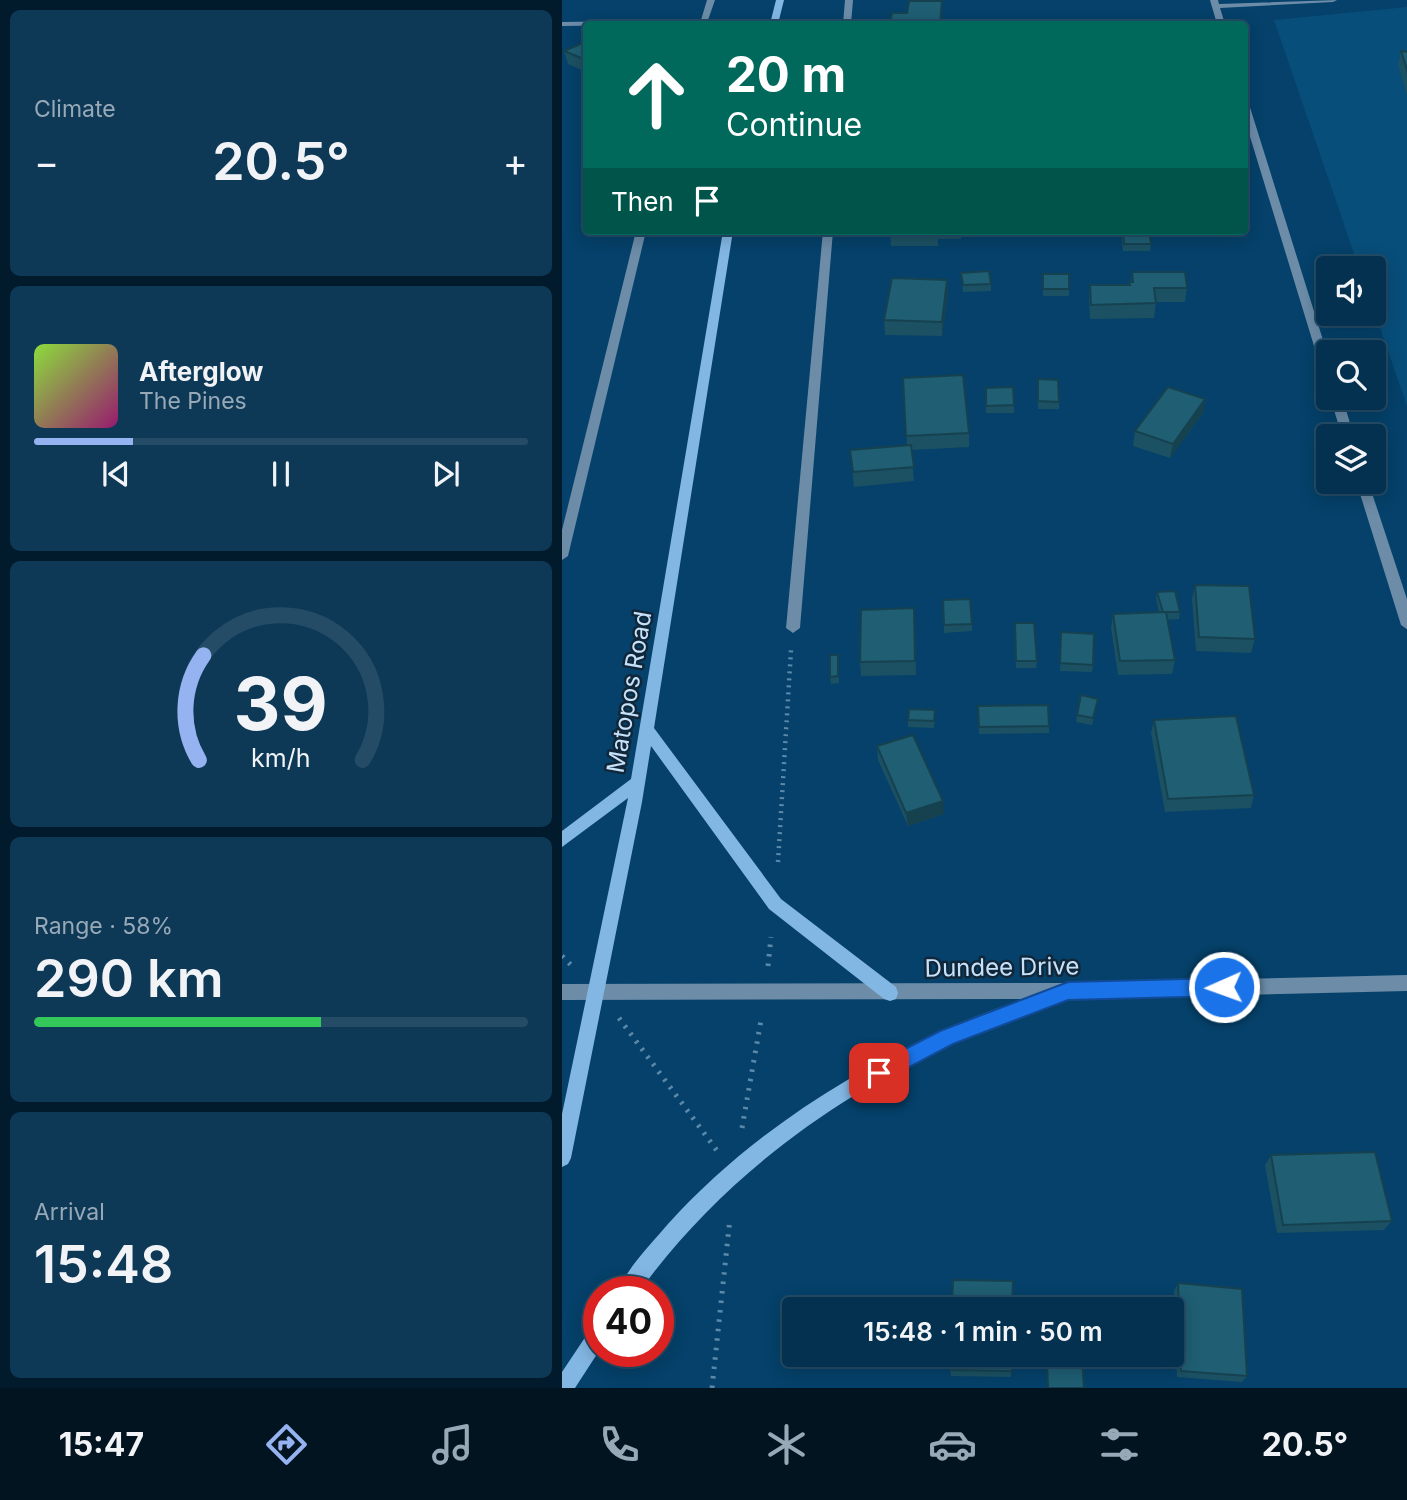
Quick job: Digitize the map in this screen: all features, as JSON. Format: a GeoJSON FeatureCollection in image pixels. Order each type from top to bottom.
{"type":"FeatureCollection","features":[{"type":"Feature","properties":{"kind":"main road"},"geometry":{"type":"LineString","coordinates":[[775,21],[780,0]]}},
{"type":"Feature","properties":{"kind":"main road","name":"Matopos Road"},"geometry":{"type":"LineString","coordinates":[[562,1158],[598,990],[648,730],[727,235]]}},
{"type":"Feature","properties":{"kind":"main road"},"geometry":{"type":"LineString","coordinates":[[648,730],[775,904],[889,993]]}},
{"type":"Feature","properties":{"kind":"main road"},"geometry":{"type":"LineString","coordinates":[[562,839],[638,782]]}},
{"type":"Feature","properties":{"kind":"main road"},"geometry":{"type":"LineString","coordinates":[[640,1276],[687,1216],[734,1173],[835,1097],[946,1038],[1068,991]]}},
{"type":"Feature","properties":{"kind":"main road"},"geometry":{"type":"LineString","coordinates":[[563,1388],[583,1358]]}},
{"type":"Feature","properties":{"kind":"street"},"geometry":{"type":"LineString","coordinates":[[705,21],[711,0]]}},
{"type":"Feature","properties":{"kind":"street"},"geometry":{"type":"LineString","coordinates":[[847,21],[849,0]]}},
{"type":"Feature","properties":{"kind":"street"},"geometry":{"type":"LineString","coordinates":[[1220,21],[1214,3],[1333,0]]}},
{"type":"Feature","properties":{"kind":"street"},"geometry":{"type":"LineString","coordinates":[[562,24],[583,24]]}},
{"type":"Feature","properties":{"kind":"street"},"geometry":{"type":"LineString","coordinates":[[1248,114],[1318,340]]}},
{"type":"Feature","properties":{"kind":"street"},"geometry":{"type":"LineString","coordinates":[[562,556],[640,235]]}},
{"type":"Feature","properties":{"kind":"street"},"geometry":{"type":"LineString","coordinates":[[793,628],[828,235]]}},
{"type":"Feature","properties":{"kind":"street"},"geometry":{"type":"LineString","coordinates":[[1366,494],[1407,625]]}},
{"type":"Feature","properties":{"kind":"street","name":"Dundee Drive"},"geometry":{"type":"LineString","coordinates":[[562,992],[1068,991],[1407,982]]}},
{"type":"Feature","properties":{"kind":"shaded area"},"geometry":{"type":"Polygon","coordinates":[[[1407,7],[1407,406],[1380,326],[1386,326],[1386,256],[1355,256],[1274,20],[1407,7]]]}},
{"type":"Feature","properties":{"kind":"building"},"geometry":{"type":"Polygon","coordinates":[[[909,1],[942,1],[940,21],[891,21],[892,13],[907,13],[909,1]]]}},
{"type":"Feature","properties":{"kind":"building"},"geometry":{"type":"Polygon","coordinates":[[[583,43],[583,59],[564,51],[583,43]]]}},
{"type":"Feature","properties":{"kind":"building"},"geometry":{"type":"Polygon","coordinates":[[[1401,51],[1408,52],[1408,73],[1401,51]]]}},
{"type":"Feature","properties":{"kind":"building"},"geometry":{"type":"Polygon","coordinates":[[[1123,235],[1150,235],[1151,244],[1124,244],[1123,235]]]}},
{"type":"Feature","properties":{"kind":"building"},"geometry":{"type":"Polygon","coordinates":[[[989,271],[991,284],[963,285],[961,273],[989,271]]]}},
{"type":"Feature","properties":{"kind":"building"},"geometry":{"type":"Polygon","coordinates":[[[1132,272],[1185,272],[1187,288],[1154,288],[1156,303],[1091,305],[1090,285],[1130,285],[1129,282],[1133,282],[1132,272]]]}},
{"type":"Feature","properties":{"kind":"building"},"geometry":{"type":"Polygon","coordinates":[[[1043,274],[1069,274],[1069,289],[1043,289],[1043,274]]]}},
{"type":"Feature","properties":{"kind":"building"},"geometry":{"type":"Polygon","coordinates":[[[892,278],[947,280],[942,322],[884,320],[892,278]]]}},
{"type":"Feature","properties":{"kind":"building"},"geometry":{"type":"Polygon","coordinates":[[[963,375],[969,433],[906,436],[903,378],[963,375]]]}},
{"type":"Feature","properties":{"kind":"building"},"geometry":{"type":"Polygon","coordinates":[[[1038,379],[1058,380],[1059,402],[1038,401],[1038,379]]]}},
{"type":"Feature","properties":{"kind":"building"},"geometry":{"type":"Polygon","coordinates":[[[1013,387],[1014,405],[986,406],[986,388],[1013,387]]]}},
{"type":"Feature","properties":{"kind":"building"},"geometry":{"type":"Polygon","coordinates":[[[1168,387],[1205,399],[1173,444],[1135,431],[1168,387]]]}},
{"type":"Feature","properties":{"kind":"building"},"geometry":{"type":"Polygon","coordinates":[[[911,445],[914,467],[853,472],[850,450],[911,445]]]}},
{"type":"Feature","properties":{"kind":"building"},"geometry":{"type":"Polygon","coordinates":[[[1195,585],[1249,586],[1255,639],[1199,637],[1195,585]]]}},
{"type":"Feature","properties":{"kind":"building"},"geometry":{"type":"Polygon","coordinates":[[[1175,591],[1180,612],[1163,612],[1157,592],[1175,591]]]}},
{"type":"Feature","properties":{"kind":"building"},"geometry":{"type":"Polygon","coordinates":[[[970,599],[972,624],[944,625],[943,600],[970,599]]]}},
{"type":"Feature","properties":{"kind":"building"},"geometry":{"type":"Polygon","coordinates":[[[914,608],[915,661],[860,662],[861,610],[914,608]]]}},
{"type":"Feature","properties":{"kind":"building"},"geometry":{"type":"Polygon","coordinates":[[[1166,612],[1175,660],[1120,661],[1113,614],[1166,612]]]}},
{"type":"Feature","properties":{"kind":"building"},"geometry":{"type":"Polygon","coordinates":[[[1015,623],[1034,623],[1037,661],[1016,661],[1015,623]]]}},
{"type":"Feature","properties":{"kind":"building"},"geometry":{"type":"Polygon","coordinates":[[[1061,632],[1094,634],[1093,665],[1060,663],[1061,632]]]}},
{"type":"Feature","properties":{"kind":"building"},"geometry":{"type":"Polygon","coordinates":[[[830,655],[838,655],[838,676],[830,677],[830,655]]]}},
{"type":"Feature","properties":{"kind":"building"},"geometry":{"type":"Polygon","coordinates":[[[1081,695],[1098,699],[1093,718],[1077,715],[1081,695]]]}},
{"type":"Feature","properties":{"kind":"building"},"geometry":{"type":"Polygon","coordinates":[[[1048,705],[1049,726],[979,727],[978,706],[1048,705]]]}},
{"type":"Feature","properties":{"kind":"building"},"geometry":{"type":"Polygon","coordinates":[[[909,709],[935,710],[934,721],[908,720],[909,709]]]}},
{"type":"Feature","properties":{"kind":"building"},"geometry":{"type":"Polygon","coordinates":[[[1236,716],[1254,795],[1168,799],[1154,720],[1236,716]]]}},
{"type":"Feature","properties":{"kind":"building"},"geometry":{"type":"Polygon","coordinates":[[[913,735],[943,801],[906,813],[877,746],[913,735]]]}},
{"type":"Feature","properties":{"kind":"building"},"geometry":{"type":"Polygon","coordinates":[[[1375,1152],[1392,1221],[1283,1225],[1271,1155],[1375,1152]]]}},
{"type":"Feature","properties":{"kind":"building"},"geometry":{"type":"Polygon","coordinates":[[[953,1280],[1013,1281],[1012,1297],[952,1297],[953,1280]]]}},
{"type":"Feature","properties":{"kind":"building"},"geometry":{"type":"Polygon","coordinates":[[[1178,1283],[1242,1289],[1247,1376],[1181,1371],[1181,1367],[1184,1367],[1184,1297],[1178,1297],[1178,1283]]]}},
{"type":"Feature","properties":{"kind":"building"},"geometry":{"type":"Polygon","coordinates":[[[950,1367],[1012,1367],[1012,1371],[950,1370],[950,1367]]]}},
{"type":"Feature","properties":{"kind":"building"},"geometry":{"type":"Polygon","coordinates":[[[1047,1367],[1082,1367],[1084,1388],[1048,1388],[1047,1367]]]}},
{"type":"Feature","properties":{"kind":"route"},"geometry":{"type":"LineString","coordinates":[[879,1073],[946,1038],[1068,991],[1224,987]]}}]}
